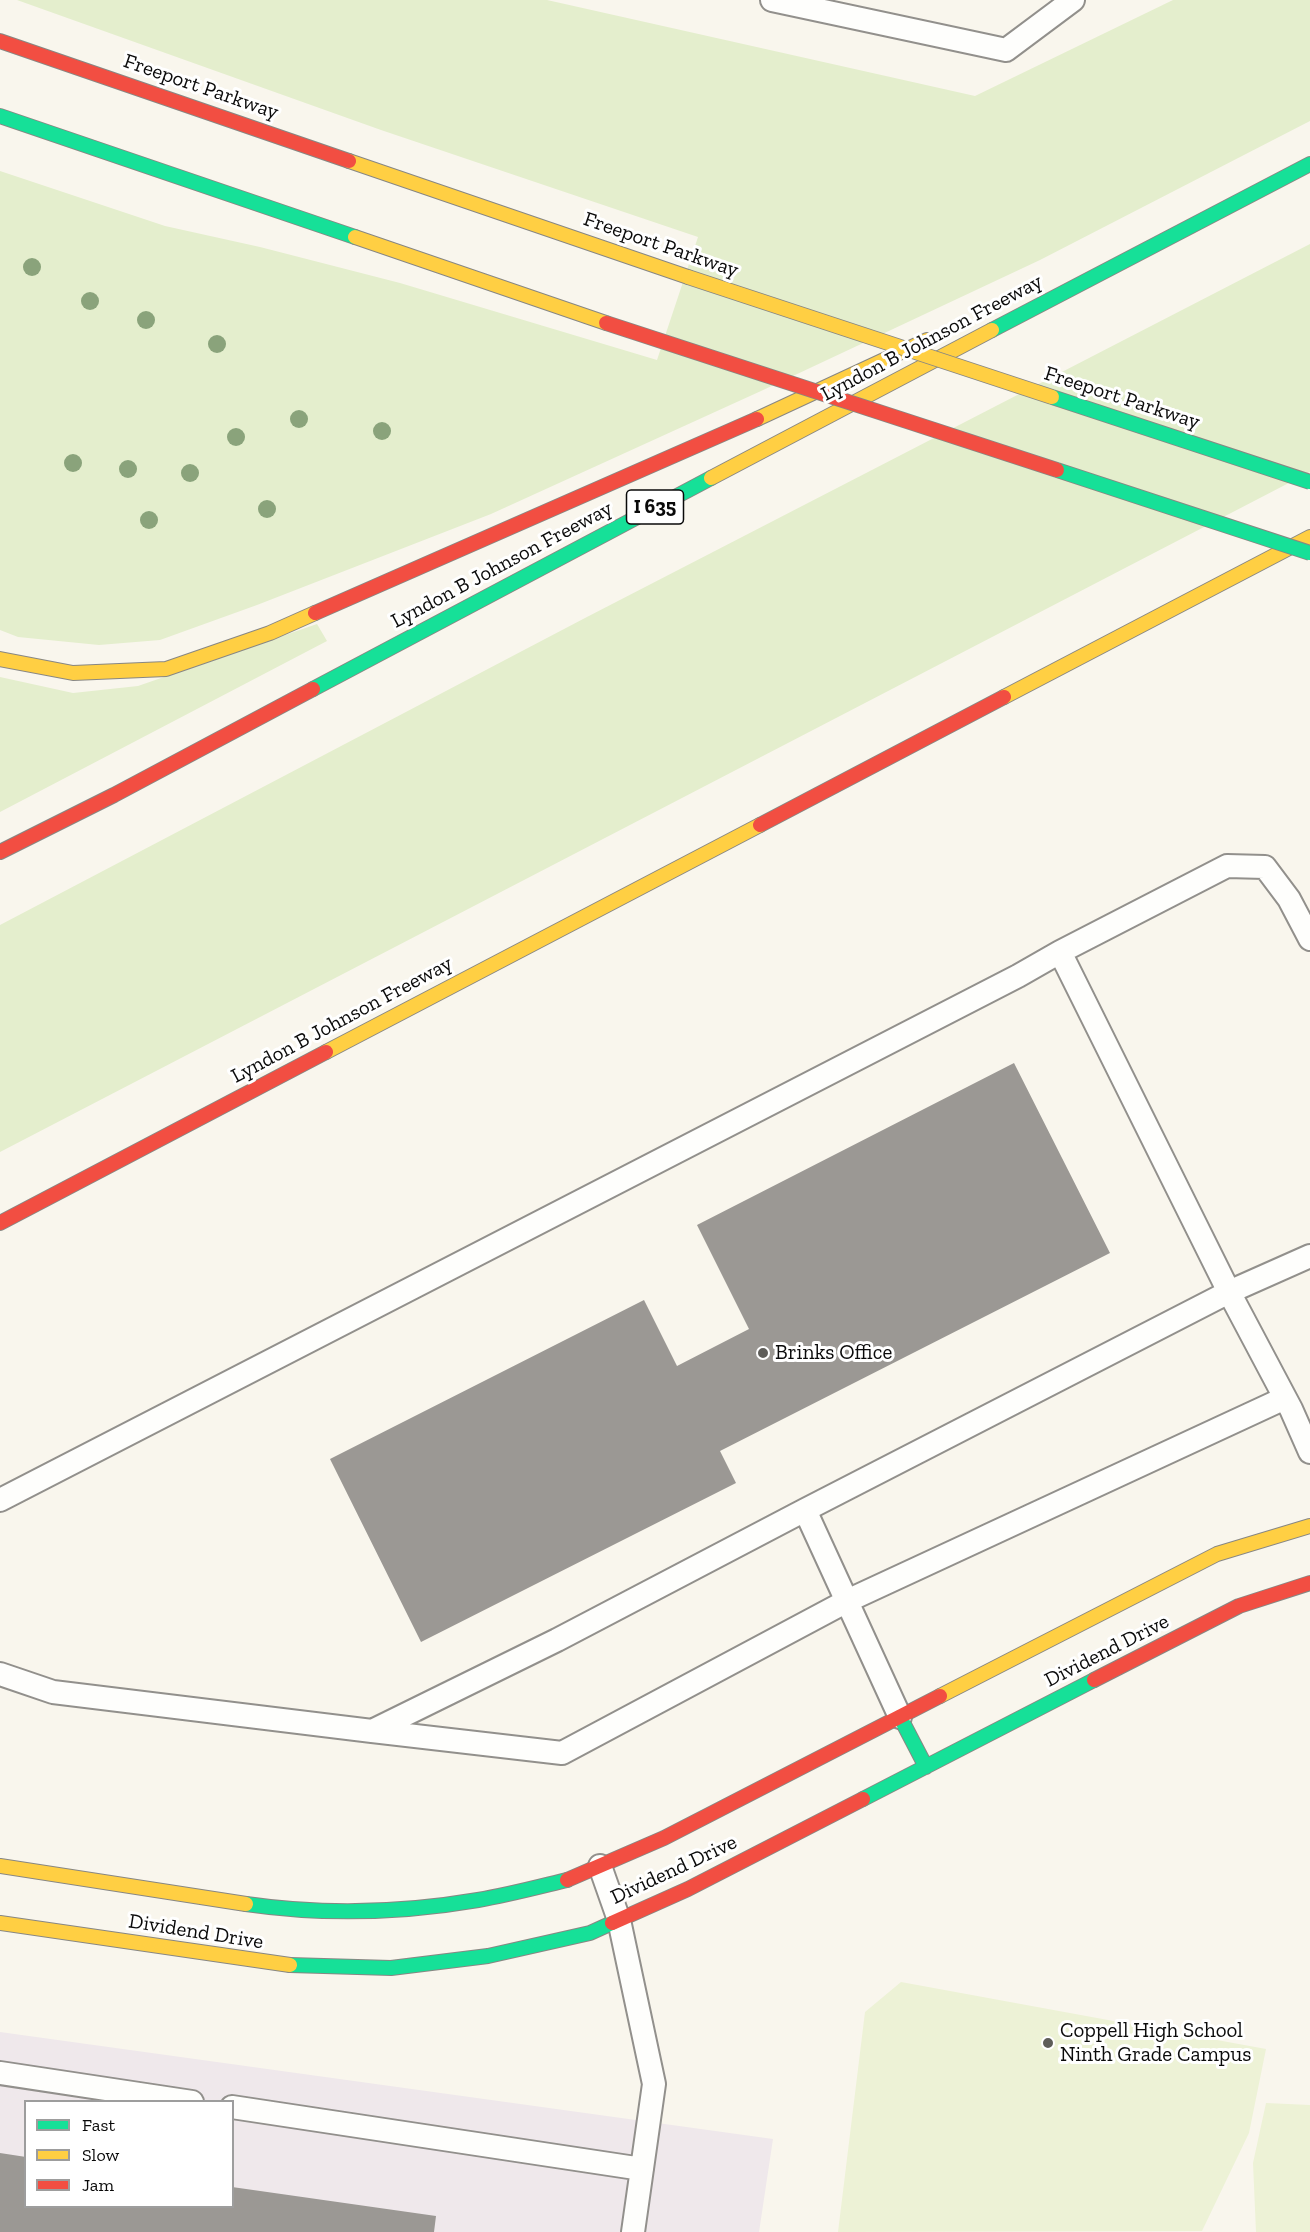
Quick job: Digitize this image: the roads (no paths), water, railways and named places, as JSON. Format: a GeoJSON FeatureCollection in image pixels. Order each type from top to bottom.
{"type":"FeatureCollection","features":[{"type":"Feature","properties":{"kind":"main road","name":"Freeport Parkway"},"geometry":{"type":"LineString","coordinates":[[0,41],[688,277],[1310,482]]}},
{"type":"Feature","properties":{"kind":"main road"},"geometry":{"type":"LineString","coordinates":[[0,116],[606,322],[1310,553]]}},
{"type":"Feature","properties":{"kind":"main road"},"geometry":{"type":"LineString","coordinates":[[1060,279],[1310,163]]}},
{"type":"Feature","properties":{"kind":"main road","name":"Lyndon B Johnson Freeway"},"geometry":{"type":"LineString","coordinates":[[0,852],[114,795],[717,474],[1310,163]]}},
{"type":"Feature","properties":{"kind":"main road"},"geometry":{"type":"LineString","coordinates":[[0,659],[73,674],[166,669],[187,662],[270,633],[701,445],[940,334]]}},
{"type":"Feature","properties":{"kind":"main road","name":"Lyndon B Johnson Freeway"},"geometry":{"type":"LineString","coordinates":[[0,1223],[1310,537]]}},
{"type":"Feature","properties":{"kind":"main road"},"geometry":{"type":"LineString","coordinates":[[1240,573],[1310,546]]}},
{"type":"Feature","properties":{"kind":"main road","name":"Dividend Drive"},"geometry":{"type":"LineString","coordinates":[[0,1866],[282,1909],[388,1911],[478,1900],[572,1879],[664,1838],[1217,1554],[1310,1526]]}},
{"type":"Feature","properties":{"kind":"main road","name":"Dividend Drive"},"geometry":{"type":"LineString","coordinates":[[0,1923],[278,1965],[391,1968],[488,1956],[590,1933],[688,1889],[1239,1606],[1310,1583]]}},
{"type":"Feature","properties":{"kind":"main road"},"geometry":{"type":"LineString","coordinates":[[900,1717],[926,1767]]}},
{"type":"Feature","properties":{"kind":"lane"},"geometry":{"type":"LineString","coordinates":[[772,0],[1006,50],[1073,0]]}},
{"type":"Feature","properties":{"kind":"lane"},"geometry":{"type":"LineString","coordinates":[[0,1500],[1227,866],[1265,867],[1290,899],[1310,939]]}},
{"type":"Feature","properties":{"kind":"lane"},"geometry":{"type":"LineString","coordinates":[[1060,952],[1310,1452]]}},
{"type":"Feature","properties":{"kind":"lane"},"geometry":{"type":"LineString","coordinates":[[372,1731],[557,1640],[1229,1292],[1310,1256]]}},
{"type":"Feature","properties":{"kind":"lane"},"geometry":{"type":"LineString","coordinates":[[0,1674],[53,1692],[562,1753],[847,1601],[1285,1398]]}},
{"type":"Feature","properties":{"kind":"lane"},"geometry":{"type":"LineString","coordinates":[[805,1510],[900,1717]]}},
{"type":"Feature","properties":{"kind":"lane"},"geometry":{"type":"LineString","coordinates":[[600,1866],[619,1920],[654,2084],[633,2232]]}},
{"type":"Feature","properties":{"kind":"lane"},"geometry":{"type":"LineString","coordinates":[[0,2073],[179,2100]]}},
{"type":"Feature","properties":{"kind":"lane"},"geometry":{"type":"LineString","coordinates":[[234,2108],[642,2169]]}},
{"type":"Feature","properties":{"kind":"place","name":"Brinks Office"},"geometry":{"type":"Point","coordinates":[763,1353]}},
{"type":"Feature","properties":{"kind":"place","name":"Coppell High School Ninth Grade Campus"},"geometry":{"type":"Point","coordinates":[1048,2043]}}]}
